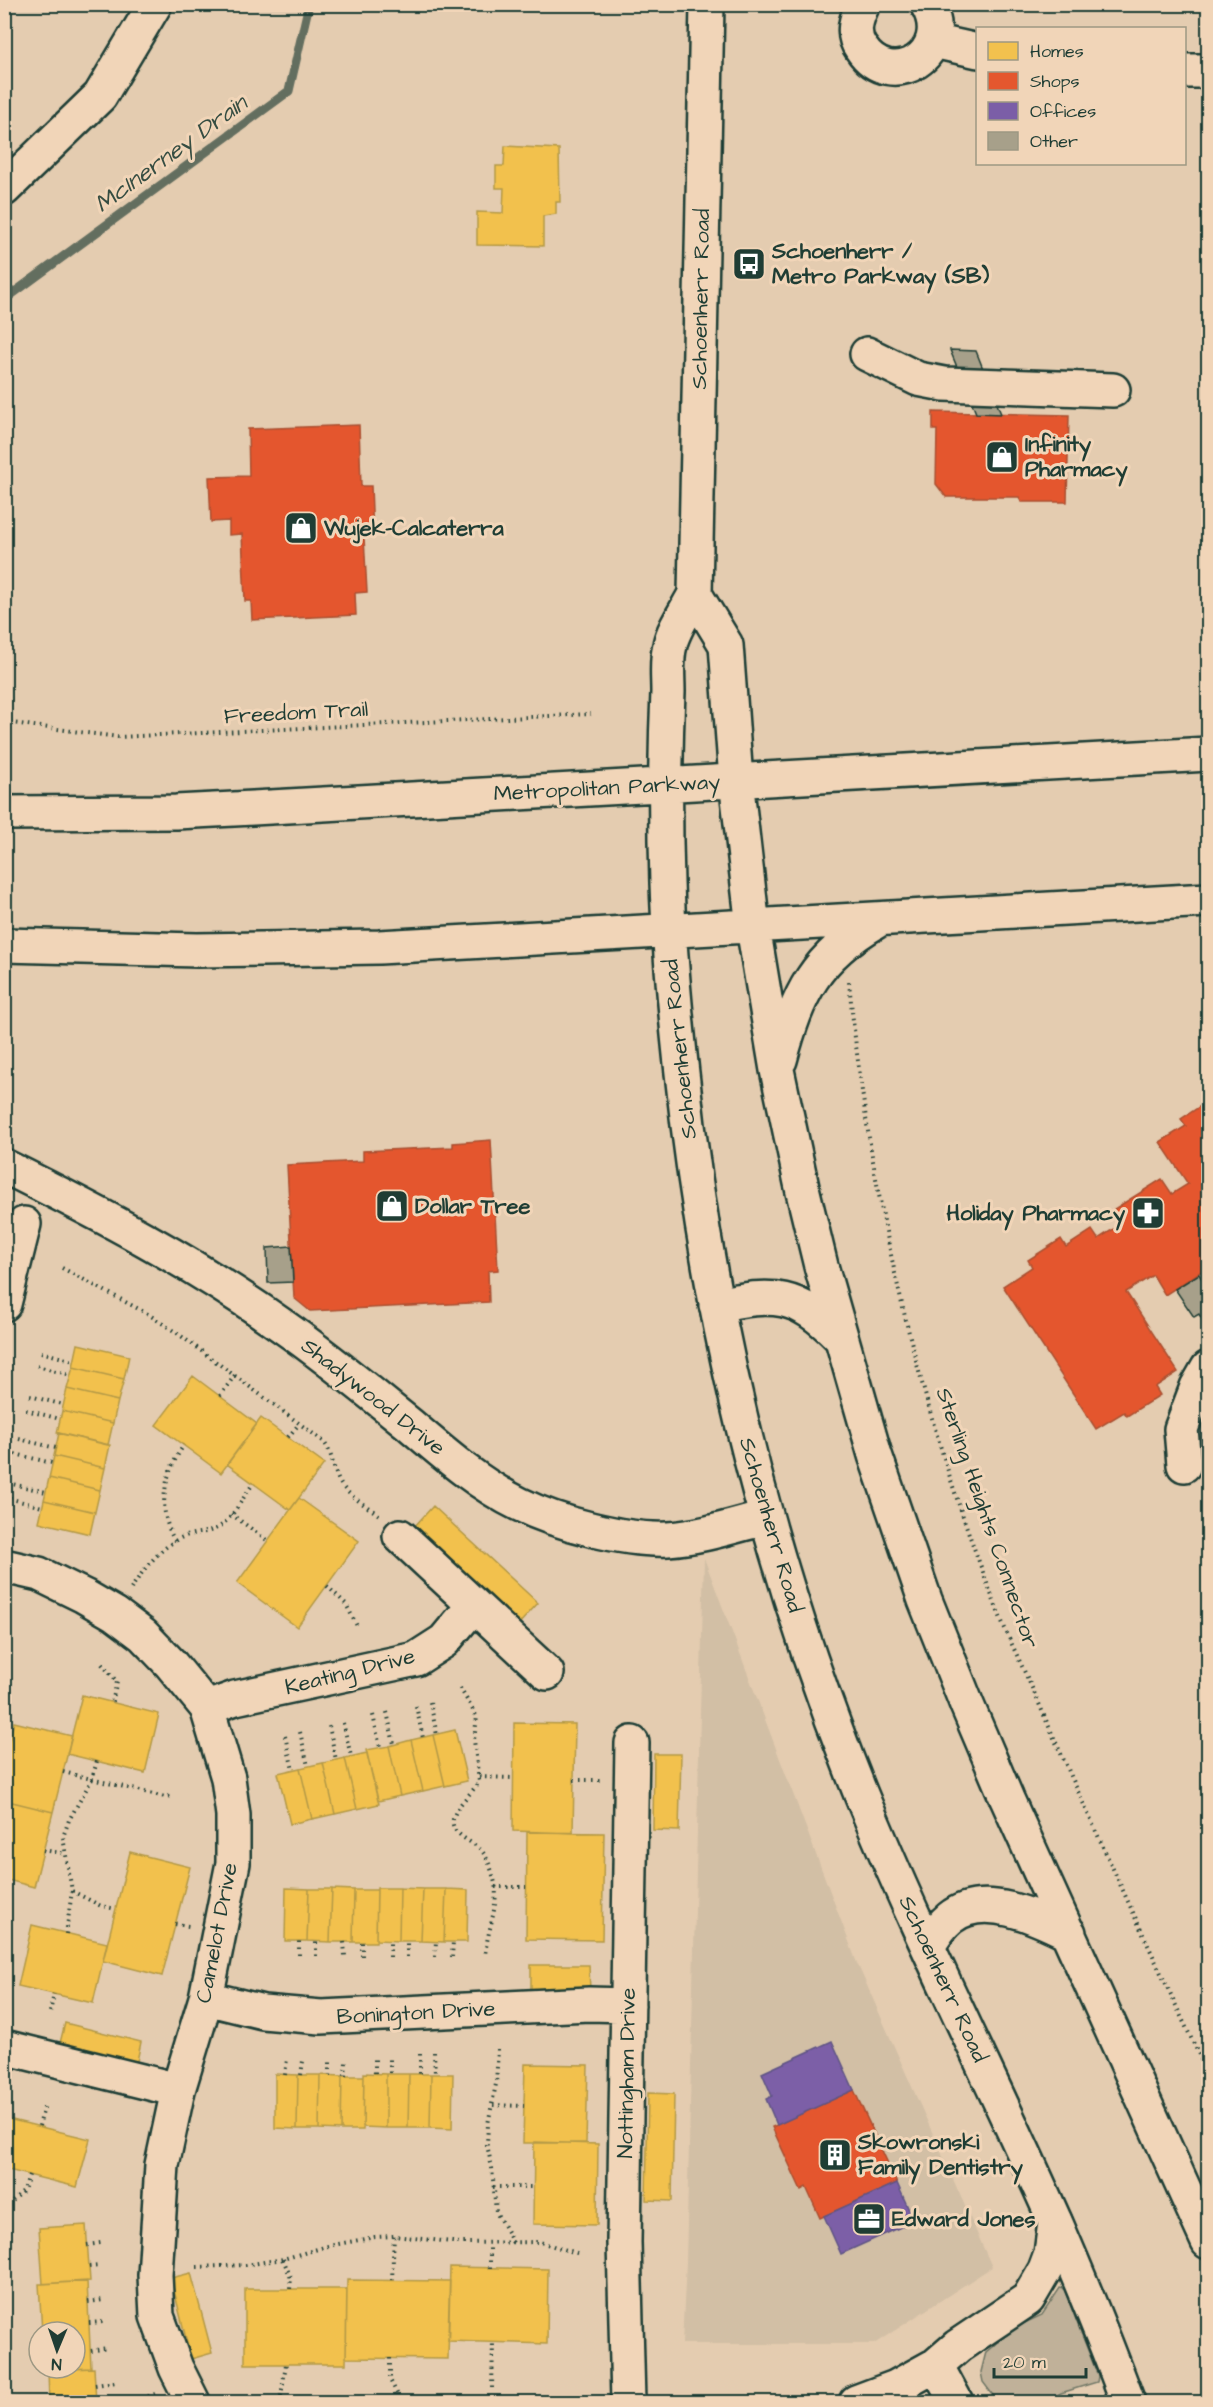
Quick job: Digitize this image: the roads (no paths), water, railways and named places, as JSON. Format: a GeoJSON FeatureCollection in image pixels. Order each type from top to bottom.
{"type":"FeatureCollection","features":[{"type":"Feature","properties":{"kind":"main road"},"geometry":{"type":"LineString","coordinates":[[4,189],[100,96],[154,4]]}},
{"type":"Feature","properties":{"kind":"main road","name":"Schoenherr Road"},"geometry":{"type":"LineString","coordinates":[[707,4],[695,594],[669,644],[664,785],[668,931],[693,1172],[716,1305],[730,1375],[765,1518],[795,1614],[828,1705],[860,1790],[928,1947],[1055,2222],[1093,2310],[1128,2403]]}},
{"type":"Feature","properties":{"kind":"main road"},"geometry":{"type":"LineString","coordinates":[[863,4],[857,16],[855,30],[858,43],[865,55],[876,64],[890,68],[904,67],[916,62],[927,53],[936,27],[933,13],[927,4]]}},
{"type":"Feature","properties":{"kind":"main road"},"geometry":{"type":"LineString","coordinates":[[933,41],[976,51]]}},
{"type":"Feature","properties":{"kind":"main road"},"geometry":{"type":"LineString","coordinates":[[1186,70],[1209,71]]}},
{"type":"Feature","properties":{"kind":"main road"},"geometry":{"type":"LineString","coordinates":[[867,354],[918,379],[944,384],[1113,390]]}},
{"type":"Feature","properties":{"kind":"main road"},"geometry":{"type":"LineString","coordinates":[[695,594],[726,645],[736,780],[753,927],[777,1070],[802,1192],[840,1337],[879,1466],[925,1600],[1007,1799],[1209,2242]]}},
{"type":"Feature","properties":{"kind":"main road","name":"Metropolitan Parkway"},"geometry":{"type":"LineString","coordinates":[[4,813],[209,810],[1209,754]]}},
{"type":"Feature","properties":{"kind":"main road"},"geometry":{"type":"LineString","coordinates":[[4,945],[197,950],[379,947],[1209,900]]}},
{"type":"Feature","properties":{"kind":"main road"},"geometry":{"type":"LineString","coordinates":[[777,1070],[791,1017],[802,993],[815,973],[830,954],[850,936],[879,920]]}},
{"type":"Feature","properties":{"kind":"main road","name":"Shadywood Drive"},"geometry":{"type":"LineString","coordinates":[[4,1166],[78,1202],[161,1247],[228,1288],[342,1371],[462,1468],[519,1504],[580,1527],[624,1537],[667,1539],[696,1535],[765,1518]]}},
{"type":"Feature","properties":{"kind":"main road"},"geometry":{"type":"LineString","coordinates":[[4,1304],[24,1224]]}},
{"type":"Feature","properties":{"kind":"main road"},"geometry":{"type":"LineString","coordinates":[[716,1305],[764,1297],[782,1299],[799,1304],[819,1316],[840,1337]]}},
{"type":"Feature","properties":{"kind":"main road"},"geometry":{"type":"LineString","coordinates":[[1184,1465],[1181,1429],[1197,1387],[1209,1368]]}},
{"type":"Feature","properties":{"kind":"main road"},"geometry":{"type":"LineString","coordinates":[[391,1526],[547,1673]]}},
{"type":"Feature","properties":{"kind":"main road","name":"Camelot Drive"},"geometry":{"type":"LineString","coordinates":[[4,1566],[39,1574],[84,1596],[115,1614],[143,1635],[207,1708],[228,1778],[233,1815],[233,1863],[206,1998],[178,2090],[162,2165],[155,2275],[157,2316],[176,2368],[193,2403]]}},
{"type":"Feature","properties":{"kind":"main road","name":"Keating Drive"},"geometry":{"type":"LineString","coordinates":[[207,1708],[235,1698],[416,1659],[444,1641],[474,1605]]}},
{"type":"Feature","properties":{"kind":"main road","name":"Nottingham Drive"},"geometry":{"type":"LineString","coordinates":[[628,2403],[624,2242],[632,1743]]}},
{"type":"Feature","properties":{"kind":"main road"},"geometry":{"type":"LineString","coordinates":[[928,1947],[939,1928],[952,1916],[971,1909],[989,1907],[1011,1908],[1033,1915],[1069,1933]]}},
{"type":"Feature","properties":{"kind":"main road","name":"Bonington Drive"},"geometry":{"type":"LineString","coordinates":[[206,1998],[263,2012],[321,2017],[589,2004],[628,2005]]}},
{"type":"Feature","properties":{"kind":"main road"},"geometry":{"type":"LineString","coordinates":[[4,2047],[178,2090]]}},
{"type":"Feature","properties":{"kind":"main road"},"geometry":{"type":"LineString","coordinates":[[856,2403],[896,2387],[936,2365],[958,2346],[1028,2299],[1046,2270],[1051,2254],[1055,2222]]}},
{"type":"Feature","properties":{"kind":"main road"},"geometry":{"type":"LineString","coordinates":[[936,2365],[956,2403]]}},
{"type":"Feature","properties":{"kind":"waterway","name":"McInerney Drain"},"geometry":{"type":"LineString","coordinates":[[4,300],[289,91],[309,4]]}},
{"type":"Feature","properties":{"kind":"place","name":"Schoenherr / Metro Parkway (SB)"},"geometry":{"type":"Point","coordinates":[749,264]}},
{"type":"Feature","properties":{"kind":"place","name":"Infinity Pharmacy"},"geometry":{"type":"Point","coordinates":[1002,457]}},
{"type":"Feature","properties":{"kind":"place","name":"Wujek-Calcaterra"},"geometry":{"type":"Point","coordinates":[301,528]}},
{"type":"Feature","properties":{"kind":"place","name":"Dollar Tree"},"geometry":{"type":"Point","coordinates":[392,1206]}},
{"type":"Feature","properties":{"kind":"place","name":"Holiday Pharmacy"},"geometry":{"type":"Point","coordinates":[1148,1213]}},
{"type":"Feature","properties":{"kind":"place","name":"Skowronski Family Dentistry"},"geometry":{"type":"Point","coordinates":[835,2155]}},
{"type":"Feature","properties":{"kind":"place","name":"Edward Jones"},"geometry":{"type":"Point","coordinates":[869,2219]}}]}
